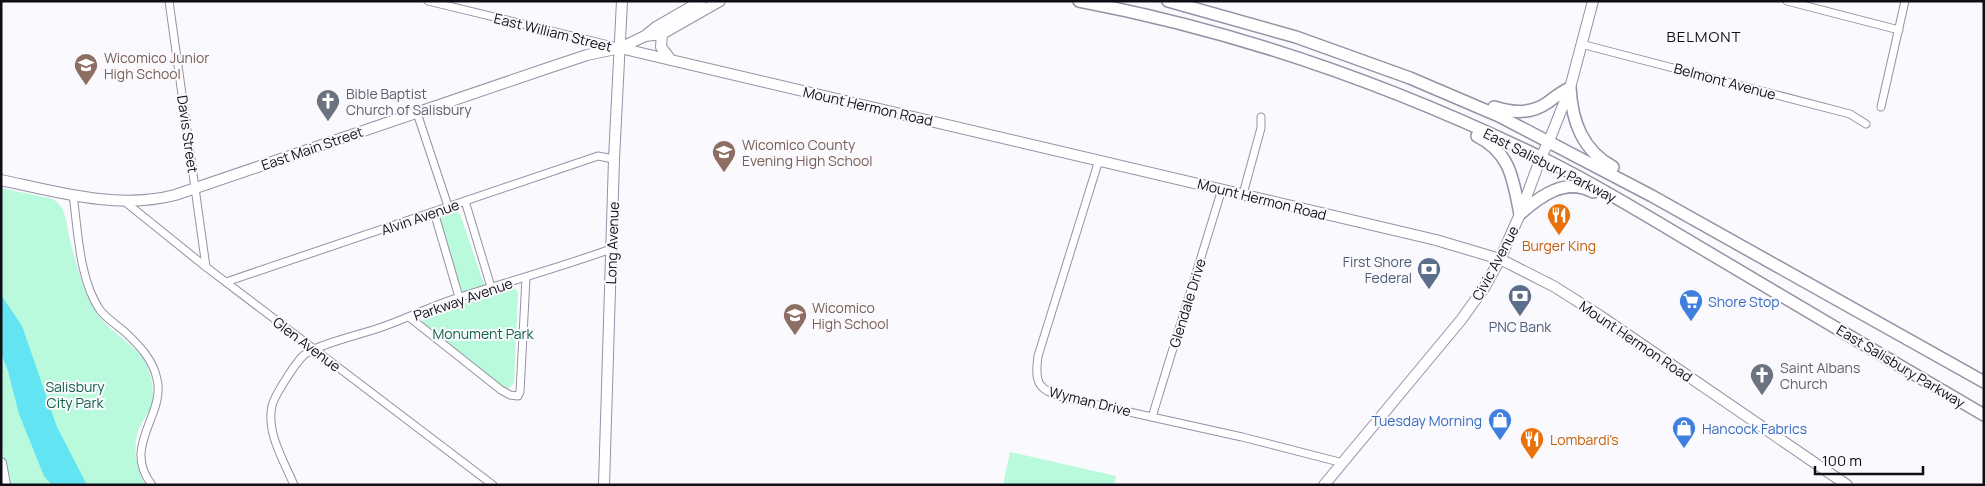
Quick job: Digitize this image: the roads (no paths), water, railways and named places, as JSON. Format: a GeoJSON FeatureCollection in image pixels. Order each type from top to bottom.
{"type":"FeatureCollection","features":[{"type":"Feature","properties":{"kind":"main road","name":"Long Avenue"},"geometry":{"type":"LineString","coordinates":[[604,485],[614,159],[622,1]]}},
{"type":"Feature","properties":{"kind":"main road","name":"East Main Street"},"geometry":{"type":"LineString","coordinates":[[1,180],[74,195],[123,200],[162,199],[587,55],[620,48],[645,36],[656,27],[701,1]]}},
{"type":"Feature","properties":{"kind":"main road","name":"East Main Street"},"geometry":{"type":"LineString","coordinates":[[645,36],[662,34],[720,1]]}},
{"type":"Feature","properties":{"kind":"main road","name":"East Salisbury Parkway"},"geometry":{"type":"LineString","coordinates":[[1079,1],[1181,23],[1253,44],[1386,91],[1541,157],[1680,235],[1984,415]]}},
{"type":"Feature","properties":{"kind":"main road","name":"East Salisbury Parkway"},"geometry":{"type":"LineString","coordinates":[[1168,1],[1296,37],[1436,89],[1499,116],[1549,141],[1712,230],[1984,382]]}},
{"type":"Feature","properties":{"kind":"main road","name":"Civic Avenue"},"geometry":{"type":"LineString","coordinates":[[1324,485],[1461,320],[1484,288],[1500,259],[1520,214],[1541,157],[1570,88],[1593,1]]}},
{"type":"Feature","properties":{"kind":"main road"},"geometry":{"type":"LineString","coordinates":[[662,34],[661,47],[671,60]]}},
{"type":"Feature","properties":{"kind":"main road","name":"Mount Hermon Road"},"geometry":{"type":"LineString","coordinates":[[620,48],[1438,240],[1500,259],[1536,276],[1586,306],[1847,485]]}},
{"type":"Feature","properties":{"kind":"main road"},"geometry":{"type":"LineString","coordinates":[[1436,89],[1460,92],[1508,112],[1535,109],[1561,91],[1570,88],[1577,130],[1602,161],[1659,193],[1712,230]]}},
{"type":"Feature","properties":{"kind":"main road"},"geometry":{"type":"LineString","coordinates":[[1386,91],[1406,106],[1490,142],[1507,162],[1512,175],[1520,214]]}},
{"type":"Feature","properties":{"kind":"main road"},"geometry":{"type":"LineString","coordinates":[[1520,214],[1538,198],[1554,190],[1587,189],[1648,223],[1680,235]]}},
{"type":"Feature","properties":{"kind":"main road"},"geometry":{"type":"LineString","coordinates":[[1,463],[5,485]]}},
{"type":"Feature","properties":{"kind":"street","name":"Davis Street"},"geometry":{"type":"LineString","coordinates":[[169,1],[206,268]]}},
{"type":"Feature","properties":{"kind":"street","name":"East William Street"},"geometry":{"type":"LineString","coordinates":[[428,1],[620,48]]}},
{"type":"Feature","properties":{"kind":"street"},"geometry":{"type":"LineString","coordinates":[[1787,1],[1899,30]]}},
{"type":"Feature","properties":{"kind":"street"},"geometry":{"type":"LineString","coordinates":[[1881,107],[1905,1]]}},
{"type":"Feature","properties":{"kind":"street","name":"Belmont Avenue"},"geometry":{"type":"LineString","coordinates":[[1581,44],[1850,114],[1866,124]]}},
{"type":"Feature","properties":{"kind":"street"},"geometry":{"type":"LineString","coordinates":[[416,112],[448,206]]}},
{"type":"Feature","properties":{"kind":"street"},"geometry":{"type":"LineString","coordinates":[[1243,194],[1261,128],[1261,117]]}},
{"type":"Feature","properties":{"kind":"street","name":"Alvin Avenue"},"geometry":{"type":"LineString","coordinates":[[226,282],[598,156],[614,159]]}},
{"type":"Feature","properties":{"kind":"street","name":"Wyman Drive"},"geometry":{"type":"LineString","coordinates":[[1099,160],[1038,356],[1037,381],[1041,387],[1053,394],[1343,463]]}},
{"type":"Feature","properties":{"kind":"street","name":"Glendale Drive"},"geometry":{"type":"LineString","coordinates":[[1152,417],[1222,189]]}},
{"type":"Feature","properties":{"kind":"street"},"geometry":{"type":"LineString","coordinates":[[74,195],[82,258],[87,280],[100,309],[112,323],[125,332],[141,348],[154,365],[159,385],[157,401],[145,429],[141,446],[143,465],[152,485]]}},
{"type":"Feature","properties":{"kind":"street","name":"Glen Avenue"},"geometry":{"type":"LineString","coordinates":[[123,200],[206,268],[493,485]]}},
{"type":"Feature","properties":{"kind":"street"},"geometry":{"type":"LineString","coordinates":[[465,201],[492,287]]}},
{"type":"Feature","properties":{"kind":"street"},"geometry":{"type":"LineString","coordinates":[[434,212],[459,297]]}},
{"type":"Feature","properties":{"kind":"street","name":"Parkway Avenue"},"geometry":{"type":"LineString","coordinates":[[315,349],[459,297],[526,278],[611,249]]}},
{"type":"Feature","properties":{"kind":"street"},"geometry":{"type":"LineString","coordinates":[[408,317],[501,390],[510,395],[518,396],[523,359],[526,278]]}},
{"type":"Feature","properties":{"kind":"street"},"geometry":{"type":"LineString","coordinates":[[294,485],[273,434],[271,424],[272,406],[278,392],[303,356],[315,349]]}},
{"type":"Feature","properties":{"kind":"water"},"geometry":{"type":"Polygon","coordinates":[[[1,295],[22,326],[57,427],[87,485],[52,485],[44,476],[19,414],[8,371],[1,353],[1,295]]]}},
{"type":"Feature","properties":{"kind":"place","name":"Wicomico Junior High School"},"geometry":{"type":"Point","coordinates":[86,86]}},
{"type":"Feature","properties":{"kind":"place","name":"Bible Baptist Church of Salisbury"},"geometry":{"type":"Point","coordinates":[328,122]}},
{"type":"Feature","properties":{"kind":"place","name":"Wicomico County Evening High School"},"geometry":{"type":"Point","coordinates":[724,173]}},
{"type":"Feature","properties":{"kind":"place","name":"Burger King"},"geometry":{"type":"Point","coordinates":[1559,236]}},
{"type":"Feature","properties":{"kind":"place","name":"First Shore Federal"},"geometry":{"type":"Point","coordinates":[1429,290]}},
{"type":"Feature","properties":{"kind":"place","name":"PNC Bank"},"geometry":{"type":"Point","coordinates":[1520,317]}},
{"type":"Feature","properties":{"kind":"place","name":"Shore Stop"},"geometry":{"type":"Point","coordinates":[1691,322]}},
{"type":"Feature","properties":{"kind":"place","name":"Wicomico High School"},"geometry":{"type":"Point","coordinates":[795,336]}},
{"type":"Feature","properties":{"kind":"place","name":"Saint Albans Church"},"geometry":{"type":"Point","coordinates":[1762,396]}},
{"type":"Feature","properties":{"kind":"place","name":"Tuesday Morning"},"geometry":{"type":"Point","coordinates":[1500,441]}},
{"type":"Feature","properties":{"kind":"place","name":"Hancock Fabrics"},"geometry":{"type":"Point","coordinates":[1684,449]}},
{"type":"Feature","properties":{"kind":"place","name":"Lombardi's"},"geometry":{"type":"Point","coordinates":[1532,460]}},
{"type":"Feature","properties":{"kind":"district","name":"BELMONT"},"geometry":{"type":"Point","coordinates":[1704,36]}},
{"type":"Feature","properties":{"kind":"park label","name":"Monument Park"},"geometry":{"type":"Point","coordinates":[483,333]}},
{"type":"Feature","properties":{"kind":"park label","name":"Salisbury City Park"},"geometry":{"type":"Point","coordinates":[75,394]}}]}
